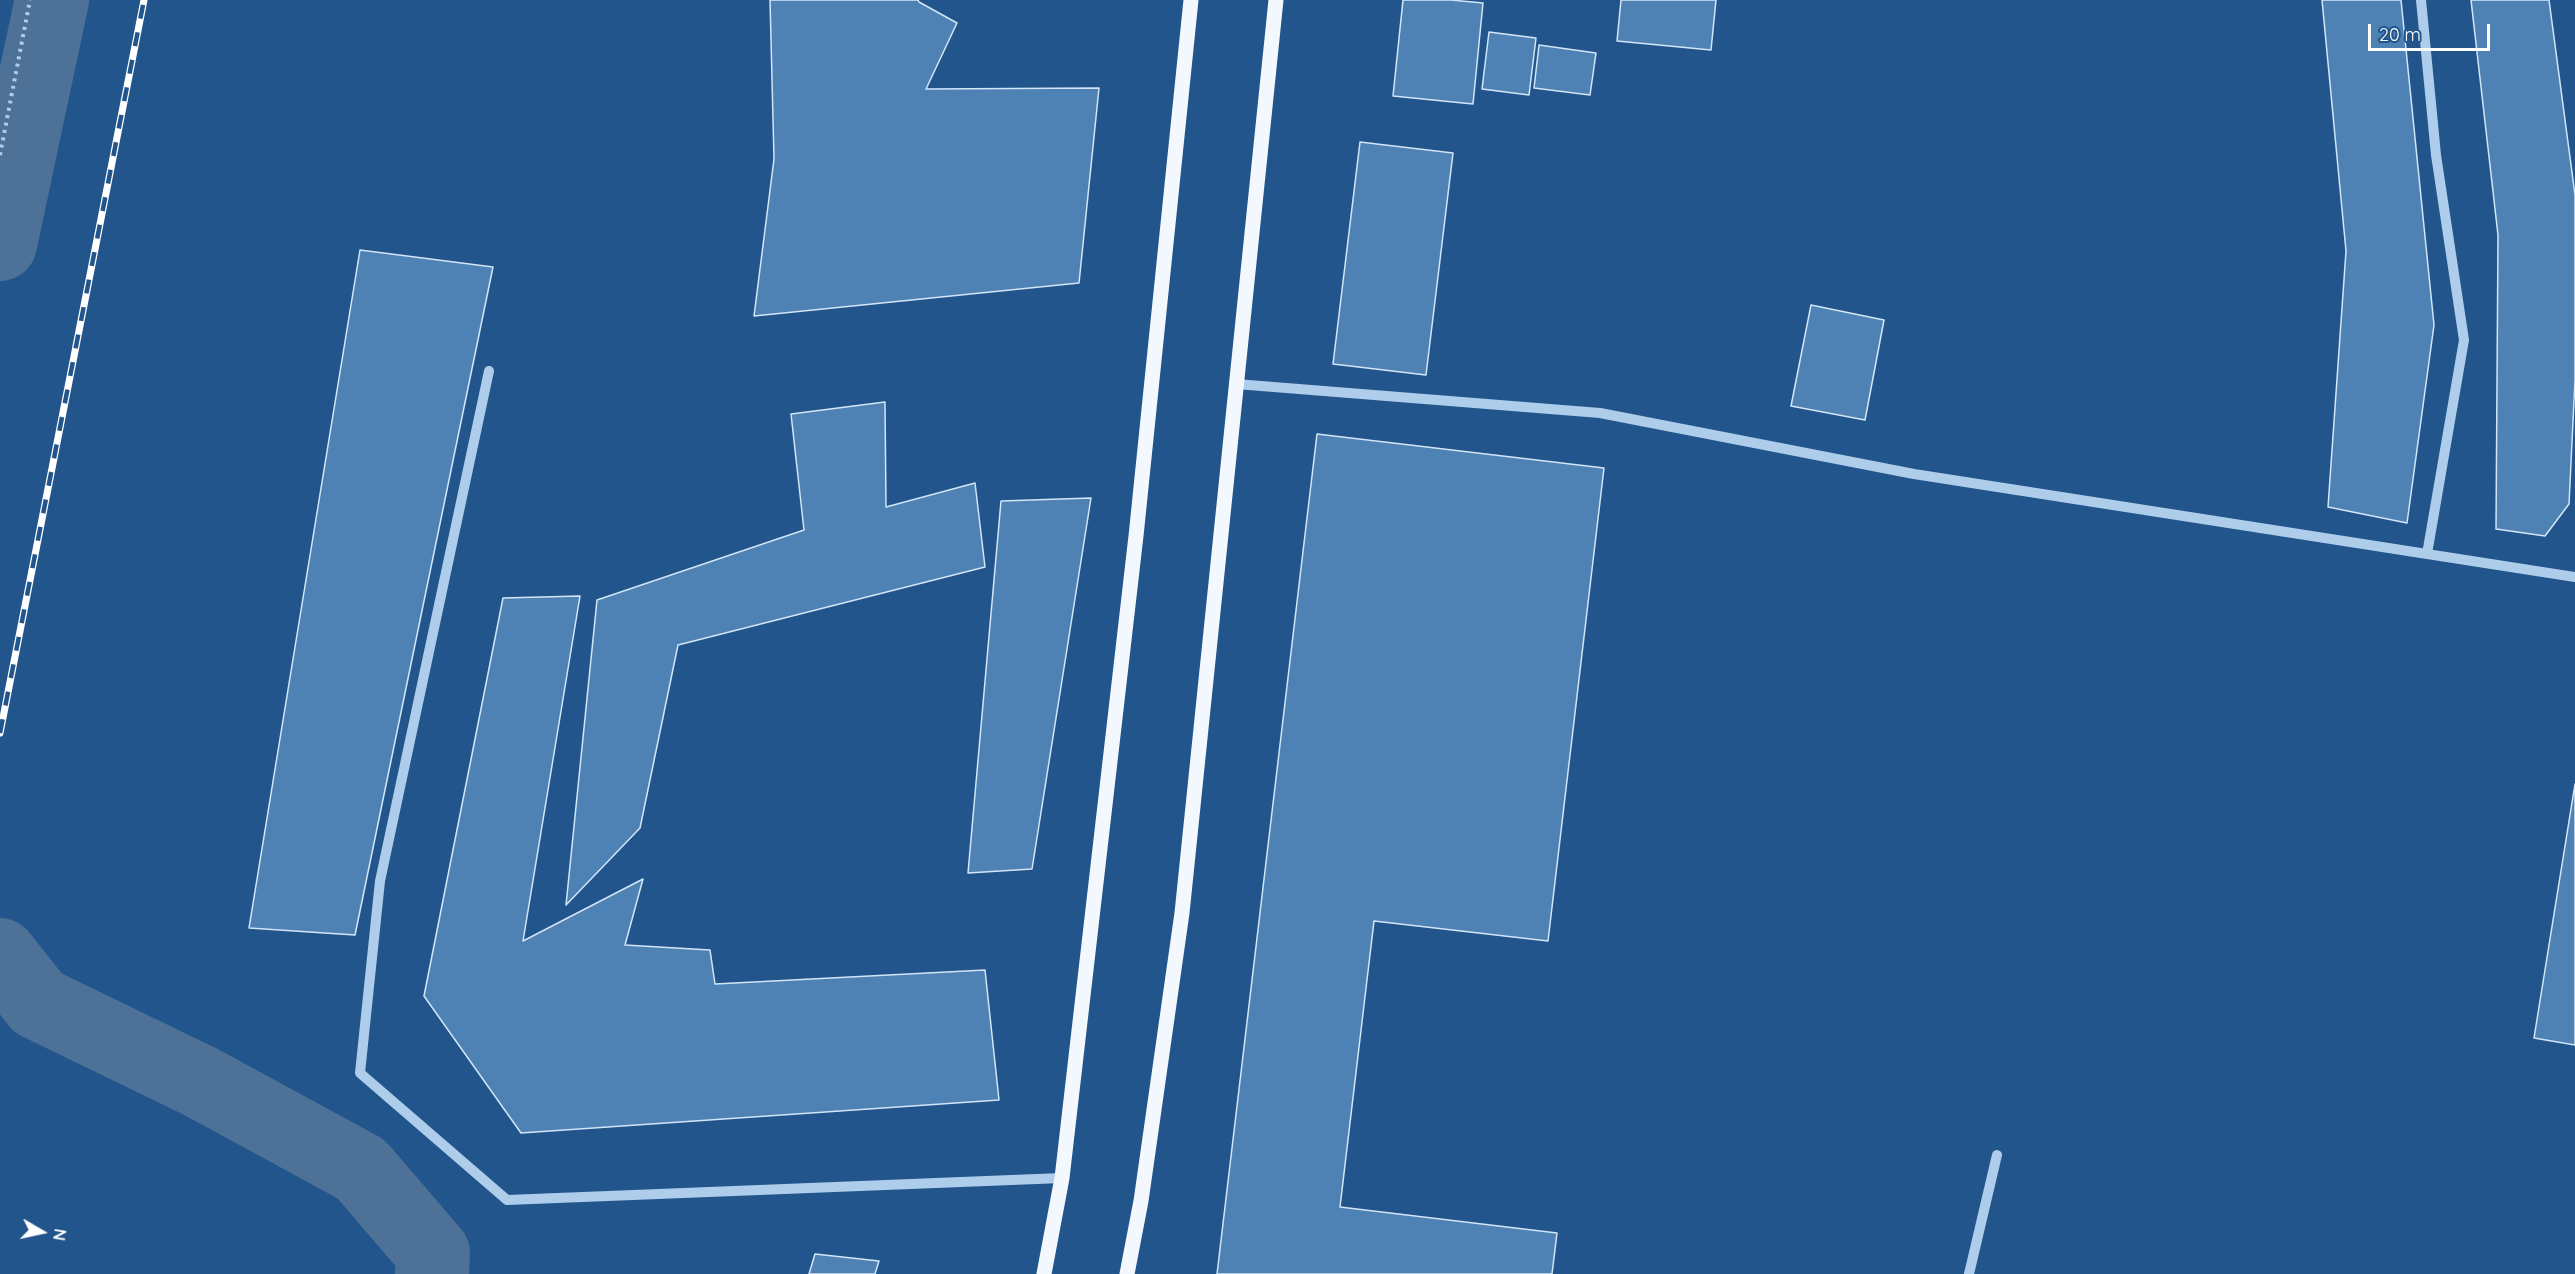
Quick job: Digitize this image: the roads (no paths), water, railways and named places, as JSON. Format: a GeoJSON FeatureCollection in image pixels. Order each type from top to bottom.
{"type":"FeatureCollection","features":[{"type":"Feature","properties":{"kind":"main road"},"geometry":{"type":"LineString","coordinates":[[1044,1274],[1062,1178],[1136,536],[1191,0]]}},
{"type":"Feature","properties":{"kind":"main road"},"geometry":{"type":"LineString","coordinates":[[1127,1274],[1141,1201],[1182,913],[1276,0]]}},
{"type":"Feature","properties":{"kind":"street"},"geometry":{"type":"LineString","coordinates":[[2421,0],[2436,155],[2464,340],[2427,554]]}},
{"type":"Feature","properties":{"kind":"street"},"geometry":{"type":"LineString","coordinates":[[489,370],[380,881],[360,1073],[507,1200],[1062,1178]]}},
{"type":"Feature","properties":{"kind":"street"},"geometry":{"type":"LineString","coordinates":[[1236,384],[1600,413],[1914,474],[2575,577]]}},
{"type":"Feature","properties":{"kind":"street"},"geometry":{"type":"LineString","coordinates":[[1969,1274],[1997,1155]]}},
{"type":"Feature","properties":{"kind":"waterway"},"geometry":{"type":"LineString","coordinates":[[0,244],[52,0]]}},
{"type":"Feature","properties":{"kind":"waterway"},"geometry":{"type":"LineString","coordinates":[[0,955],[38,1003],[201,1082],[361,1169],[433,1253],[432,1274]]}},
{"type":"Feature","properties":{"kind":"railway"},"geometry":{"type":"LineString","coordinates":[[0,733],[144,0]]}}]}
